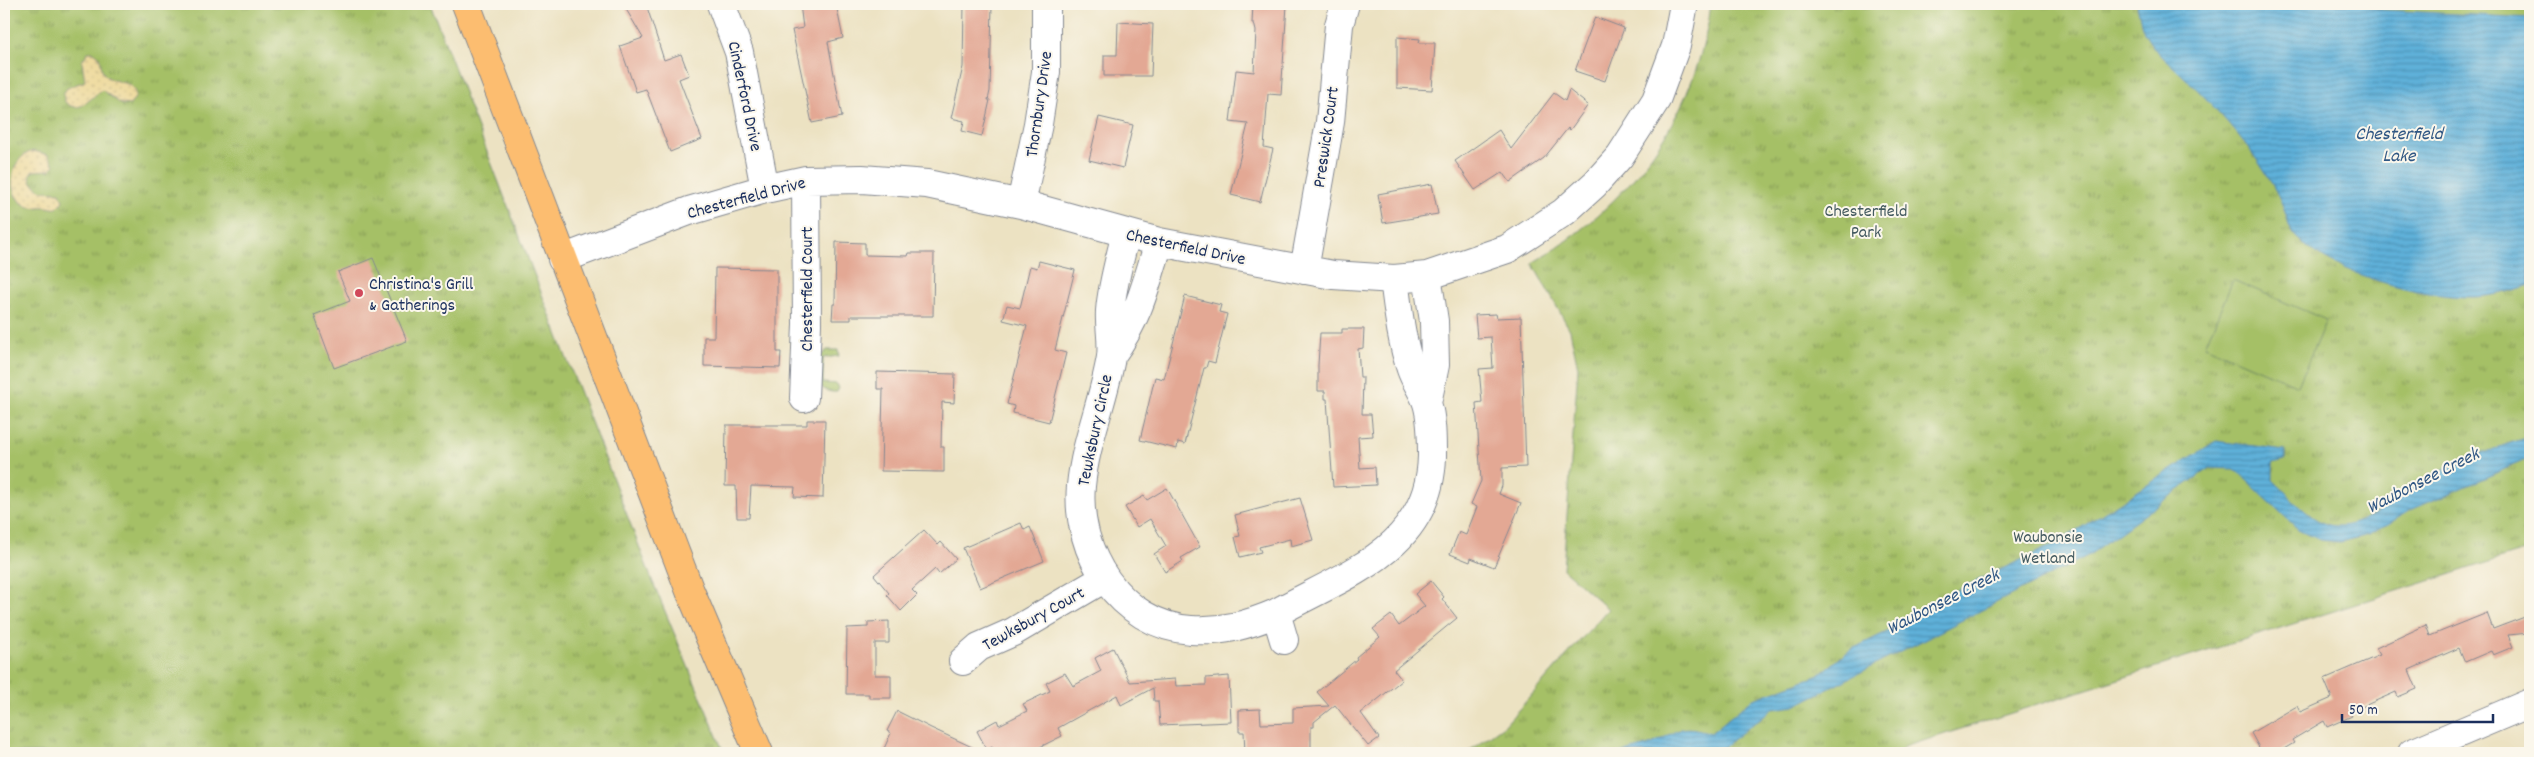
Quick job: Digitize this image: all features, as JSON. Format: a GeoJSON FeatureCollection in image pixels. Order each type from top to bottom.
{"type":"FeatureCollection","features":[{"type":"Feature","properties":{"kind":"main road"},"geometry":{"type":"LineString","coordinates":[[466,4],[690,590],[759,753]]}},
{"type":"Feature","properties":{"kind":"street","name":"Cinderford Drive"},"geometry":{"type":"LineString","coordinates":[[721,4],[739,52],[765,189]]}},
{"type":"Feature","properties":{"kind":"street","name":"Thornbury Drive"},"geometry":{"type":"LineString","coordinates":[[1021,204],[1038,124],[1046,72],[1046,4]]}},
{"type":"Feature","properties":{"kind":"street","name":"Preswick Court"},"geometry":{"type":"LineString","coordinates":[[1304,270],[1330,122],[1339,26],[1345,4]]}},
{"type":"Feature","properties":{"kind":"street","name":"Chesterfield Drive"},"geometry":{"type":"LineString","coordinates":[[562,259],[689,211],[765,189],[806,180],[862,179],[927,184],[1021,204],[1159,242],[1333,275],[1394,279],[1427,276],[1508,249],[1564,212],[1594,184],[1626,148],[1656,100],[1676,46],[1684,4]]}},
{"type":"Feature","properties":{"kind":"street","name":"Chesterfield Court"},"geometry":{"type":"LineString","coordinates":[[804,398],[807,324],[806,180]]}},
{"type":"Feature","properties":{"kind":"street","name":"Tewksbury Circle"},"geometry":{"type":"LineString","coordinates":[[1126,233],[1113,288],[1110,313],[1111,356],[1081,486],[1081,516],[1091,556],[1104,578],[1123,598],[1146,616],[1180,628],[1202,630],[1233,628],[1276,613],[1374,559],[1401,537],[1421,510],[1431,479],[1432,436],[1427,403],[1411,370],[1404,343],[1394,279]]}},
{"type":"Feature","properties":{"kind":"street","name":"Tewksbury Circle"},"geometry":{"type":"LineString","coordinates":[[1111,356],[1126,335],[1137,313],[1159,242]]}},
{"type":"Feature","properties":{"kind":"street","name":"Tewksbury Circle"},"geometry":{"type":"LineString","coordinates":[[1427,276],[1434,321],[1435,365],[1427,403]]}},
{"type":"Feature","properties":{"kind":"street","name":"Tewksbury Court"},"geometry":{"type":"LineString","coordinates":[[963,661],[979,647],[1013,632],[1104,578]]}},
{"type":"Feature","properties":{"kind":"street"},"geometry":{"type":"LineString","coordinates":[[1276,613],[1284,640]]}},
{"type":"Feature","properties":{"kind":"street"},"geometry":{"type":"LineString","coordinates":[[2412,753],[2530,703]]}},
{"type":"Feature","properties":{"kind":"green space"},"geometry":{"type":"Polygon","coordinates":[[[4,4],[430,4],[652,580],[724,753],[4,753],[4,4]]]}},
{"type":"Feature","properties":{"kind":"green space","name":"Chesterfield Park"},"geometry":{"type":"Polygon","coordinates":[[[1711,4],[2530,4],[2530,549],[1904,747],[1898,753],[1466,753],[1505,725],[1608,609],[1563,569],[1578,368],[1570,330],[1532,263],[1567,240],[1599,214],[1628,186],[1653,154],[1674,120],[1691,84],[1703,45],[1711,4]]]}},
{"type":"Feature","properties":{"kind":"green space"},"geometry":{"type":"Polygon","coordinates":[[[2233,280],[2326,320],[2298,386],[2205,346],[2233,280]]]}},
{"type":"Feature","properties":{"kind":"green space"},"geometry":{"type":"Polygon","coordinates":[[[827,350],[838,350],[839,356],[823,358],[823,383],[837,384],[839,388],[837,392],[824,390],[819,382],[818,358],[827,350]]]}},
{"type":"Feature","properties":{"kind":"sand"},"geometry":{"type":"Polygon","coordinates":[[[88,52],[94,52],[99,56],[105,75],[128,84],[134,90],[136,96],[130,105],[121,104],[102,90],[80,106],[70,106],[65,102],[63,94],[67,88],[85,81],[82,61],[88,52]]]}},
{"type":"Feature","properties":{"kind":"sand"},"geometry":{"type":"Polygon","coordinates":[[[34,151],[48,155],[54,165],[50,170],[33,171],[30,175],[31,182],[42,191],[60,192],[63,201],[57,208],[27,206],[19,201],[15,193],[12,185],[12,176],[15,167],[26,154],[34,151]]]}},
{"type":"Feature","properties":{"kind":"water","name":"Chesterfield Lake"},"geometry":{"type":"Polygon","coordinates":[[[2137,4],[2358,4],[2383,10],[2530,18],[2530,285],[2503,293],[2475,297],[2430,293],[2405,288],[2355,273],[2312,250],[2293,234],[2283,206],[2272,184],[2244,143],[2206,99],[2153,47],[2143,28],[2137,4]]]}},
{"type":"Feature","properties":{"kind":"water","name":"Waubonsee Creek"},"geometry":{"type":"Polygon","coordinates":[[[2530,437],[2530,458],[2413,509],[2369,535],[2340,542],[2320,540],[2299,530],[2235,469],[2209,468],[2089,555],[1795,706],[1772,709],[1722,748],[1709,753],[1620,753],[1650,745],[1681,729],[1686,728],[1711,733],[1751,700],[1819,675],[1850,650],[1895,628],[1934,601],[2057,543],[2216,441],[2285,450],[2285,460],[2273,463],[2273,480],[2307,513],[2319,521],[2333,526],[2361,521],[2424,480],[2447,468],[2530,437]]]}},
{"type":"Feature","properties":{"kind":"building"},"geometry":{"type":"Polygon","coordinates":[[[623,4],[646,4],[664,60],[681,54],[689,75],[679,79],[702,139],[670,152],[646,89],[636,92],[620,46],[643,38],[623,4]]]}},
{"type":"Feature","properties":{"kind":"building"},"geometry":{"type":"Polygon","coordinates":[[[800,4],[836,4],[843,38],[828,42],[842,117],[812,123],[792,30],[803,28],[800,4]]]}},
{"type":"Feature","properties":{"kind":"building"},"geometry":{"type":"Polygon","coordinates":[[[964,4],[992,5],[990,91],[988,100],[990,100],[982,136],[962,131],[964,121],[951,118],[963,67],[964,4]]]}},
{"type":"Feature","properties":{"kind":"building"},"geometry":{"type":"Polygon","coordinates":[[[1253,4],[1287,5],[1281,95],[1268,94],[1264,147],[1273,149],[1260,202],[1231,195],[1248,124],[1230,122],[1236,70],[1254,72],[1256,31],[1254,23],[1252,23],[1253,4]]]}},
{"type":"Feature","properties":{"kind":"building"},"geometry":{"type":"Polygon","coordinates":[[[1595,17],[1624,28],[1605,81],[1575,71],[1595,17]]]}},
{"type":"Feature","properties":{"kind":"building"},"geometry":{"type":"Polygon","coordinates":[[[1118,22],[1153,24],[1151,76],[1104,76],[1104,55],[1117,55],[1118,22]]]}},
{"type":"Feature","properties":{"kind":"building"},"geometry":{"type":"Polygon","coordinates":[[[1397,37],[1420,39],[1419,43],[1435,43],[1432,90],[1397,88],[1397,37]]]}},
{"type":"Feature","properties":{"kind":"building"},"geometry":{"type":"Polygon","coordinates":[[[1569,90],[1588,105],[1570,130],[1568,128],[1544,158],[1510,182],[1503,172],[1475,190],[1455,161],[1499,130],[1511,149],[1554,93],[1565,101],[1569,90]]]}},
{"type":"Feature","properties":{"kind":"building"},"geometry":{"type":"Polygon","coordinates":[[[1099,117],[1133,125],[1123,168],[1089,160],[1099,117]]]}},
{"type":"Feature","properties":{"kind":"building"},"geometry":{"type":"Polygon","coordinates":[[[1432,184],[1438,214],[1383,223],[1378,194],[1432,184]]]}},
{"type":"Feature","properties":{"kind":"building"},"geometry":{"type":"Polygon","coordinates":[[[836,242],[865,243],[865,255],[908,256],[909,253],[934,253],[933,316],[851,316],[851,320],[832,320],[833,304],[835,304],[836,242]]]}},
{"type":"Feature","properties":{"kind":"building"},"geometry":{"type":"Polygon","coordinates":[[[373,258],[407,341],[334,368],[314,315],[350,301],[338,272],[373,258]]]}},
{"type":"Feature","properties":{"kind":"building"},"geometry":{"type":"Polygon","coordinates":[[[1039,261],[1075,270],[1055,350],[1066,353],[1049,422],[1013,413],[1014,406],[1007,404],[1027,326],[1003,320],[1007,305],[1020,308],[1030,266],[1037,268],[1039,261]]]}},
{"type":"Feature","properties":{"kind":"building"},"geometry":{"type":"Polygon","coordinates":[[[715,268],[777,269],[777,352],[781,352],[780,368],[704,366],[704,337],[714,337],[715,268]]]}},
{"type":"Feature","properties":{"kind":"building"},"geometry":{"type":"Polygon","coordinates":[[[1185,296],[1221,305],[1219,312],[1227,314],[1215,363],[1208,361],[1206,368],[1204,368],[1185,444],[1178,442],[1177,449],[1140,440],[1155,377],[1164,379],[1185,296]]]}},
{"type":"Feature","properties":{"kind":"building"},"geometry":{"type":"Polygon","coordinates":[[[1496,314],[1497,318],[1521,317],[1526,467],[1502,468],[1502,486],[1499,494],[1521,503],[1494,567],[1471,558],[1470,562],[1450,554],[1459,532],[1466,535],[1477,507],[1471,504],[1481,481],[1476,403],[1482,402],[1479,369],[1493,368],[1491,337],[1477,338],[1475,315],[1496,314]]]}},
{"type":"Feature","properties":{"kind":"building"},"geometry":{"type":"Polygon","coordinates":[[[1342,329],[1364,329],[1363,348],[1358,349],[1360,377],[1363,377],[1362,414],[1371,414],[1373,436],[1358,437],[1360,468],[1375,467],[1376,485],[1333,487],[1327,399],[1325,399],[1325,391],[1318,391],[1318,365],[1320,333],[1342,333],[1342,329]]]}},
{"type":"Feature","properties":{"kind":"building"},"geometry":{"type":"Polygon","coordinates":[[[877,372],[955,374],[954,403],[942,402],[941,447],[944,447],[944,472],[881,471],[883,389],[877,389],[877,372]]]}},
{"type":"Feature","properties":{"kind":"building"},"geometry":{"type":"Polygon","coordinates":[[[807,420],[825,420],[823,498],[794,497],[795,487],[751,486],[749,518],[737,518],[736,486],[725,486],[726,425],[807,425],[807,420]]]}},
{"type":"Feature","properties":{"kind":"building"},"geometry":{"type":"Polygon","coordinates":[[[1167,488],[1200,547],[1181,558],[1183,561],[1165,572],[1154,554],[1166,546],[1150,519],[1137,527],[1125,507],[1144,496],[1147,500],[1167,488]]]}},
{"type":"Feature","properties":{"kind":"building"},"geometry":{"type":"Polygon","coordinates":[[[1300,498],[1313,540],[1291,546],[1290,539],[1259,547],[1261,552],[1240,557],[1235,537],[1240,536],[1235,515],[1300,498]]]}},
{"type":"Feature","properties":{"kind":"building"},"geometry":{"type":"Polygon","coordinates":[[[1021,523],[1024,530],[1030,527],[1044,561],[980,588],[963,548],[1021,523]]]}},
{"type":"Feature","properties":{"kind":"building"},"geometry":{"type":"Polygon","coordinates":[[[924,530],[938,545],[941,542],[956,559],[939,574],[935,569],[912,590],[917,595],[901,611],[887,595],[889,593],[874,575],[924,530]]]}},
{"type":"Feature","properties":{"kind":"building"},"geometry":{"type":"Polygon","coordinates":[[[1431,581],[1457,618],[1394,670],[1402,680],[1361,713],[1379,738],[1368,746],[1335,705],[1314,722],[1314,727],[1311,727],[1311,752],[1245,753],[1244,732],[1239,732],[1239,710],[1260,709],[1261,724],[1293,723],[1293,708],[1329,706],[1317,692],[1380,637],[1373,629],[1391,615],[1399,626],[1425,606],[1415,594],[1431,581]]]}},
{"type":"Feature","properties":{"kind":"building"},"geometry":{"type":"Polygon","coordinates":[[[2487,613],[2493,629],[2530,615],[2530,633],[2508,635],[2513,647],[2493,655],[2491,651],[2465,662],[2459,648],[2409,670],[2417,689],[2398,697],[2396,692],[2350,712],[2352,716],[2327,727],[2324,721],[2292,740],[2294,743],[2277,753],[2262,753],[2251,733],[2297,706],[2300,712],[2332,698],[2324,679],[2380,655],[2376,648],[2426,625],[2430,636],[2487,613]]]}},
{"type":"Feature","properties":{"kind":"building"},"geometry":{"type":"Polygon","coordinates":[[[889,621],[889,643],[875,643],[875,675],[891,675],[891,698],[869,698],[869,694],[846,694],[847,628],[868,627],[868,622],[889,621]]]}},
{"type":"Feature","properties":{"kind":"building"},"geometry":{"type":"Polygon","coordinates":[[[1113,648],[1130,682],[1175,679],[1176,686],[1206,685],[1206,678],[1229,676],[1231,722],[1160,725],[1158,701],[1154,701],[1153,688],[1121,705],[1117,695],[1058,728],[1062,736],[1028,753],[995,753],[992,747],[987,750],[977,731],[997,720],[999,725],[1027,711],[1023,704],[1050,691],[1046,683],[1065,673],[1073,686],[1101,671],[1095,658],[1113,648]]]}},
{"type":"Feature","properties":{"kind":"building"},"geometry":{"type":"Polygon","coordinates":[[[897,711],[985,753],[882,753],[891,733],[887,731],[897,711]]]}},
{"type":"Feature","properties":{"kind":"place","name":"Christina's Grill & Gatherings"},"geometry":{"type":"Point","coordinates":[359,293]}},
{"type":"Feature","properties":{"kind":"park label","name":"Waubonsie Wetland"},"geometry":{"type":"Point","coordinates":[2048,546]}}]}
